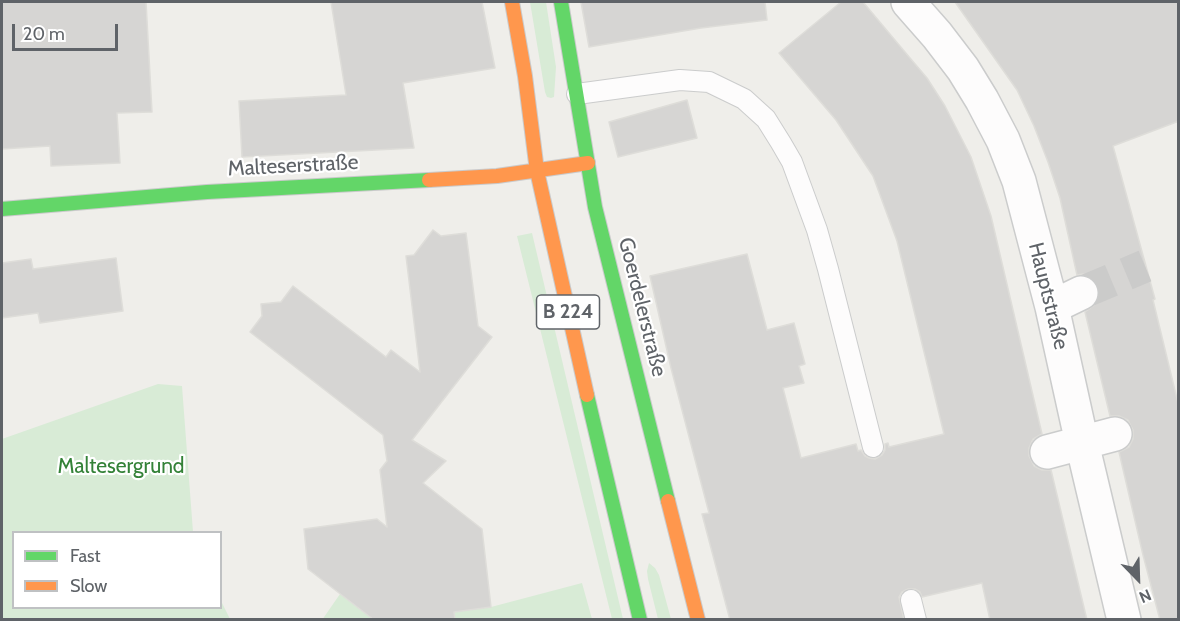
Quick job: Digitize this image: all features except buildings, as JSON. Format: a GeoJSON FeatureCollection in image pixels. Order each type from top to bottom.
{"type":"FeatureCollection","features":[{"type":"Feature","properties":{"kind":"main road","name":"B 224"},"geometry":{"type":"LineString","coordinates":[[512,2],[525,76],[537,171],[640,620]]}},
{"type":"Feature","properties":{"kind":"main road","name":"Goerdelerstraße"},"geometry":{"type":"LineString","coordinates":[[561,2],[595,207],[698,620]]}},
{"type":"Feature","properties":{"kind":"main road","name":"Malteserstraße"},"geometry":{"type":"LineString","coordinates":[[2,208],[207,192],[497,176],[588,163]]}},
{"type":"Feature","properties":{"kind":"street","name":"Hauptstraße"},"geometry":{"type":"LineString","coordinates":[[908,2],[938,35],[963,69],[1003,140],[1018,181],[1052,307],[1124,620]]}},
{"type":"Feature","properties":{"kind":"street"},"geometry":{"type":"LineString","coordinates":[[1052,307],[1081,293]]}},
{"type":"Feature","properties":{"kind":"street"},"geometry":{"type":"LineString","coordinates":[[1047,452],[1115,435]]}},
{"type":"Feature","properties":{"kind":"lane"},"geometry":{"type":"LineString","coordinates":[[577,94],[680,80],[709,82],[744,99],[766,119],[792,162],[817,230],[873,447]]}},
{"type":"Feature","properties":{"kind":"lane"},"geometry":{"type":"LineString","coordinates":[[911,600],[916,620]]}},
{"type":"Feature","properties":{"kind":"green space"},"geometry":{"type":"Polygon","coordinates":[[[530,2],[546,2],[556,67],[554,97],[551,98],[547,97],[545,92],[530,2]]]}},
{"type":"Feature","properties":{"kind":"green space"},"geometry":{"type":"Polygon","coordinates":[[[532,233],[623,619],[612,619],[517,236],[532,233]]]}},
{"type":"Feature","properties":{"kind":"green space","name":"Maltesergrund"},"geometry":{"type":"Polygon","coordinates":[[[158,384],[182,386],[193,531],[12,531],[12,609],[222,609],[222,603],[230,619],[2,619],[2,439],[158,384]]]}},
{"type":"Feature","properties":{"kind":"green space"},"geometry":{"type":"Polygon","coordinates":[[[649,563],[659,575],[671,619],[658,619],[648,579],[649,563]]]}},
{"type":"Feature","properties":{"kind":"green space"},"geometry":{"type":"Polygon","coordinates":[[[582,583],[592,619],[455,619],[454,612],[491,607],[582,583]]]}},
{"type":"Feature","properties":{"kind":"green space"},"geometry":{"type":"Polygon","coordinates":[[[340,594],[374,620],[322,620],[340,594]]]}},
{"type":"Feature","properties":{"kind":"tunnel"},"geometry":{"type":"LineString","coordinates":[[1081,293],[1145,266]]}},
{"type":"Feature","properties":{"kind":"traffic: fast"},"geometry":{"type":"LineString","coordinates":[[561,2],[595,207],[668,501]]}},
{"type":"Feature","properties":{"kind":"traffic: fast"},"geometry":{"type":"LineString","coordinates":[[2,209],[207,192],[429,180]]}},
{"type":"Feature","properties":{"kind":"traffic: fast"},"geometry":{"type":"LineString","coordinates":[[587,395],[640,620]]}},
{"type":"Feature","properties":{"kind":"traffic: slow"},"geometry":{"type":"LineString","coordinates":[[512,2],[525,76],[537,171],[587,395]]}},
{"type":"Feature","properties":{"kind":"traffic: slow"},"geometry":{"type":"LineString","coordinates":[[429,180],[497,176],[588,163]]}},
{"type":"Feature","properties":{"kind":"traffic: slow"},"geometry":{"type":"LineString","coordinates":[[668,501],[698,620]]}}]}
